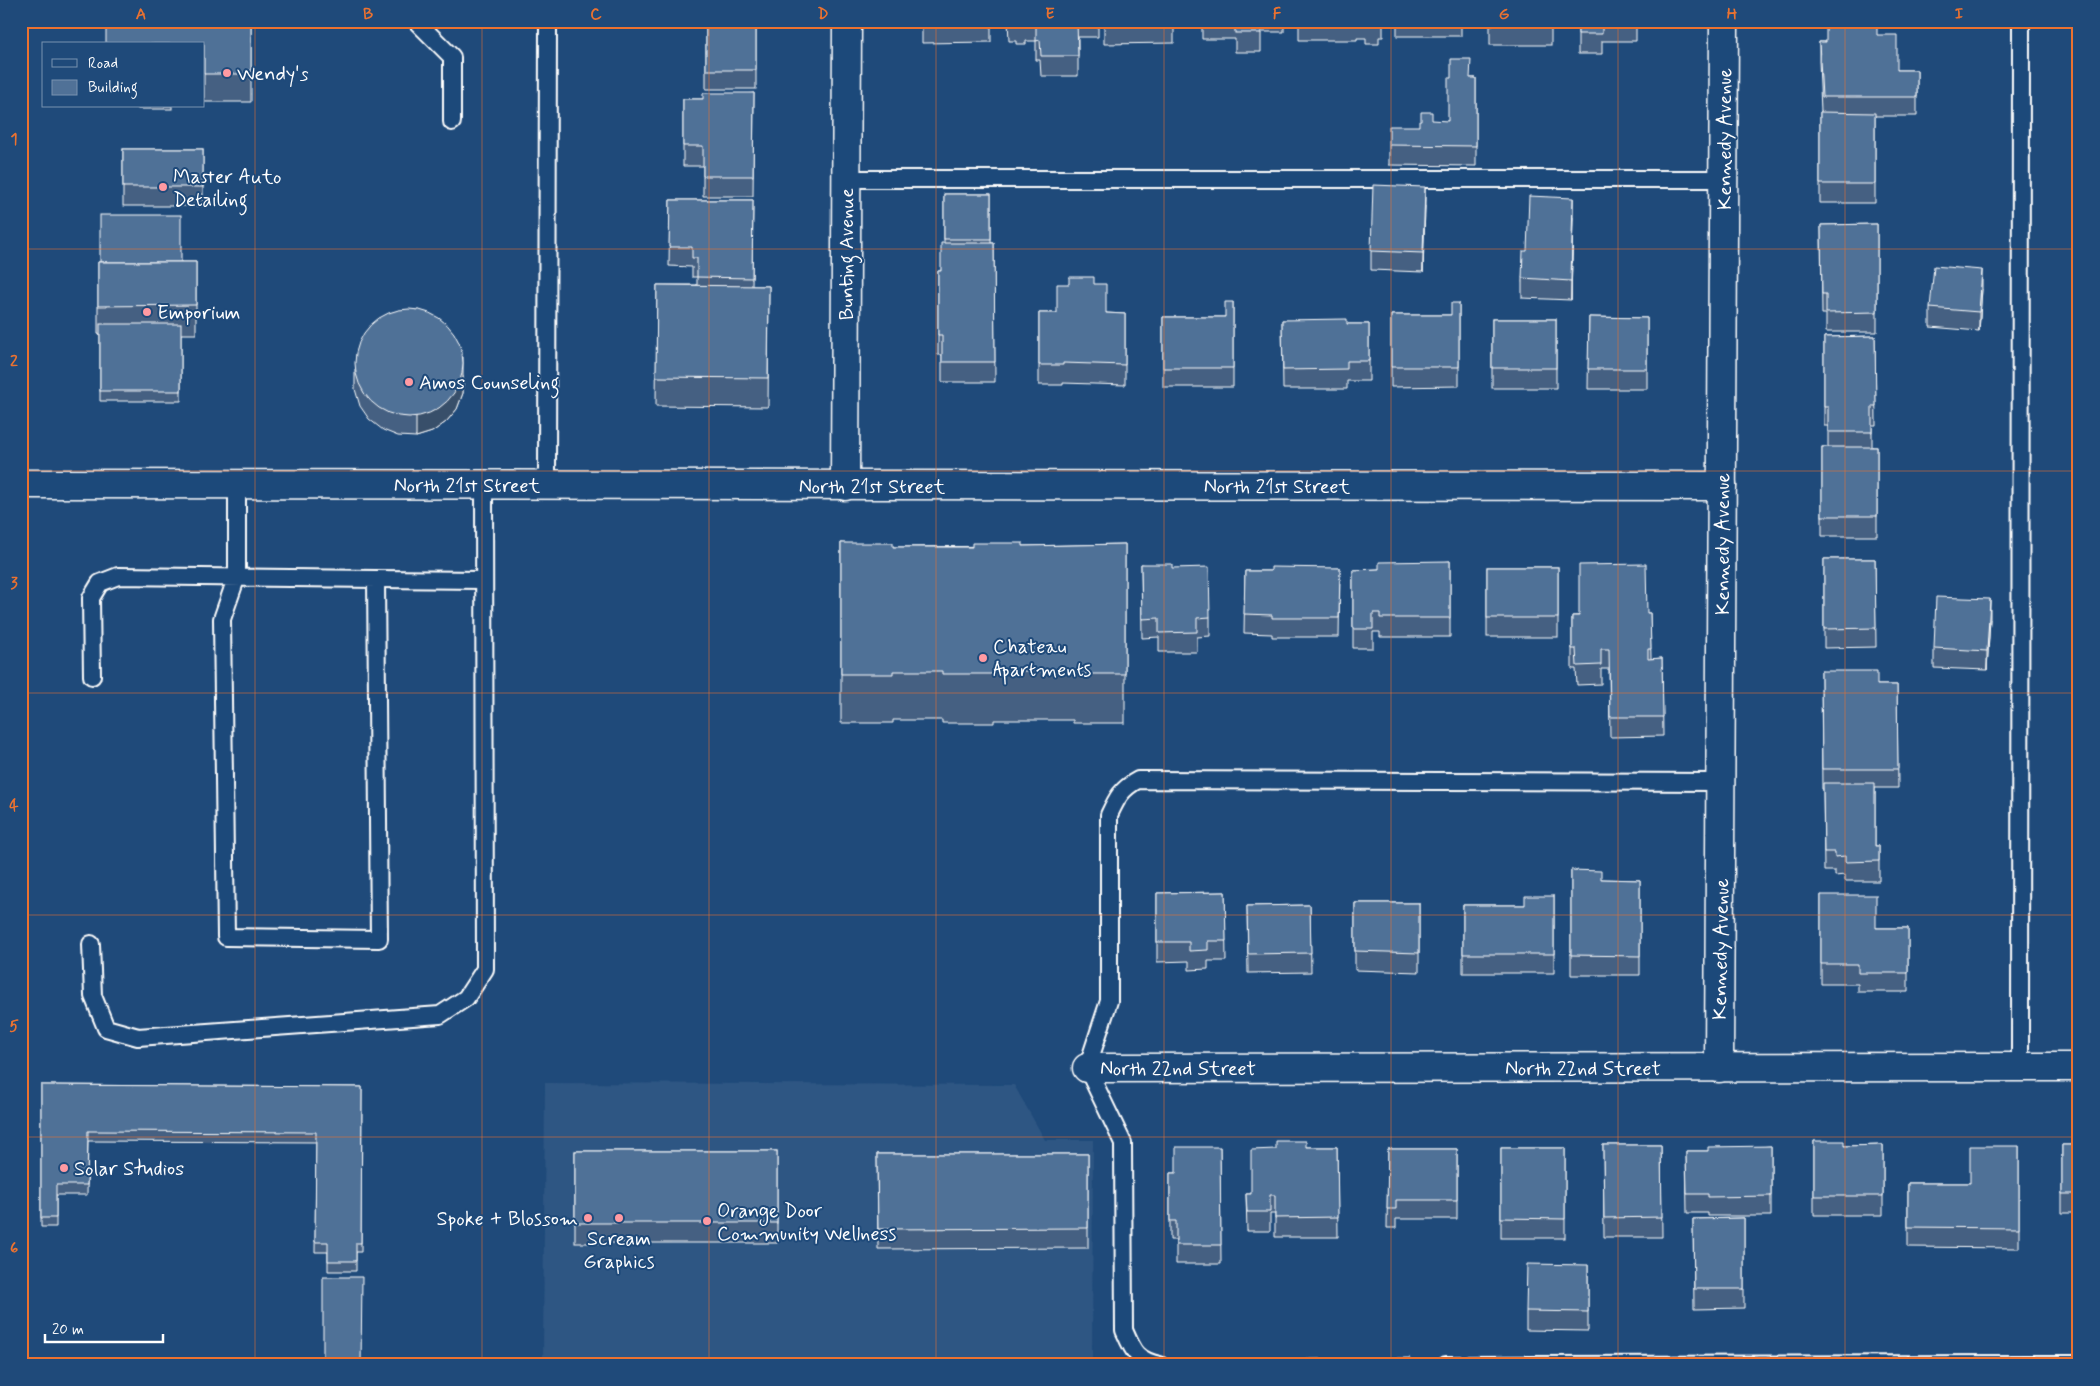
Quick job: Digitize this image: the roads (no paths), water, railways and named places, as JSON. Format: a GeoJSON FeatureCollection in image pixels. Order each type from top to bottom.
{"type":"FeatureCollection","features":[{"type":"Feature","properties":{"kind":"street","name":"Bunting Avenue"},"geometry":{"type":"LineString","coordinates":[[845,486],[847,21]]}},
{"type":"Feature","properties":{"kind":"street","name":"Kennedy Avenue"},"geometry":{"type":"LineString","coordinates":[[1720,1068],[1724,21]]}},
{"type":"Feature","properties":{"kind":"street","name":"North 21st Street"},"geometry":{"type":"LineString","coordinates":[[21,484],[1722,486]]}},
{"type":"Feature","properties":{"kind":"street","name":"North 22nd Street"},"geometry":{"type":"LineString","coordinates":[[1087,1068],[2079,1067]]}},
{"type":"Feature","properties":{"kind":"lane"},"geometry":{"type":"LineString","coordinates":[[416,21],[452,57],[452,122]]}},
{"type":"Feature","properties":{"kind":"lane"},"geometry":{"type":"LineString","coordinates":[[546,485],[548,21]]}},
{"type":"Feature","properties":{"kind":"lane"},"geometry":{"type":"LineString","coordinates":[[2020,1067],[2021,21]]}},
{"type":"Feature","properties":{"kind":"lane"},"geometry":{"type":"LineString","coordinates":[[846,179],[1723,179]]}},
{"type":"Feature","properties":{"kind":"lane"},"geometry":{"type":"LineString","coordinates":[[237,485],[237,576],[222,619],[226,937],[380,939],[376,579]]}},
{"type":"Feature","properties":{"kind":"lane"},"geometry":{"type":"LineString","coordinates":[[90,944],[93,996],[106,1028],[138,1037],[440,1015],[466,998],[485,970],[484,485]]}},
{"type":"Feature","properties":{"kind":"lane"},"geometry":{"type":"LineString","coordinates":[[92,676],[91,598],[100,583],[118,576],[484,580]]}},
{"type":"Feature","properties":{"kind":"lane"},"geometry":{"type":"LineString","coordinates":[[1160,1365],[1146,1362],[1134,1352],[1124,1330],[1122,1143],[1087,1068],[1109,1001],[1109,815],[1117,798],[1126,786],[1138,780],[1722,782]]}},
{"type":"Feature","properties":{"kind":"lane"},"geometry":{"type":"LineString","coordinates":[[1446,1365],[2079,1364]]}},
{"type":"Feature","properties":{"kind":"place","name":"Wendy's"},"geometry":{"type":"Point","coordinates":[227,73]}},
{"type":"Feature","properties":{"kind":"place","name":"Master Auto Detailing"},"geometry":{"type":"Point","coordinates":[163,187]}},
{"type":"Feature","properties":{"kind":"place","name":"Emporium"},"geometry":{"type":"Point","coordinates":[147,312]}},
{"type":"Feature","properties":{"kind":"place","name":"Amos Counseling"},"geometry":{"type":"Point","coordinates":[409,382]}},
{"type":"Feature","properties":{"kind":"place","name":"Chateau Apartments"},"geometry":{"type":"Point","coordinates":[983,658]}},
{"type":"Feature","properties":{"kind":"place","name":"Solar Studios"},"geometry":{"type":"Point","coordinates":[64,1168]}},
{"type":"Feature","properties":{"kind":"place","name":"Spoke + Blossom"},"geometry":{"type":"Point","coordinates":[588,1218]}},
{"type":"Feature","properties":{"kind":"place","name":"Scream Graphics"},"geometry":{"type":"Point","coordinates":[619,1218]}},
{"type":"Feature","properties":{"kind":"place","name":"Orange Door Community Wellness"},"geometry":{"type":"Point","coordinates":[707,1221]}}]}
